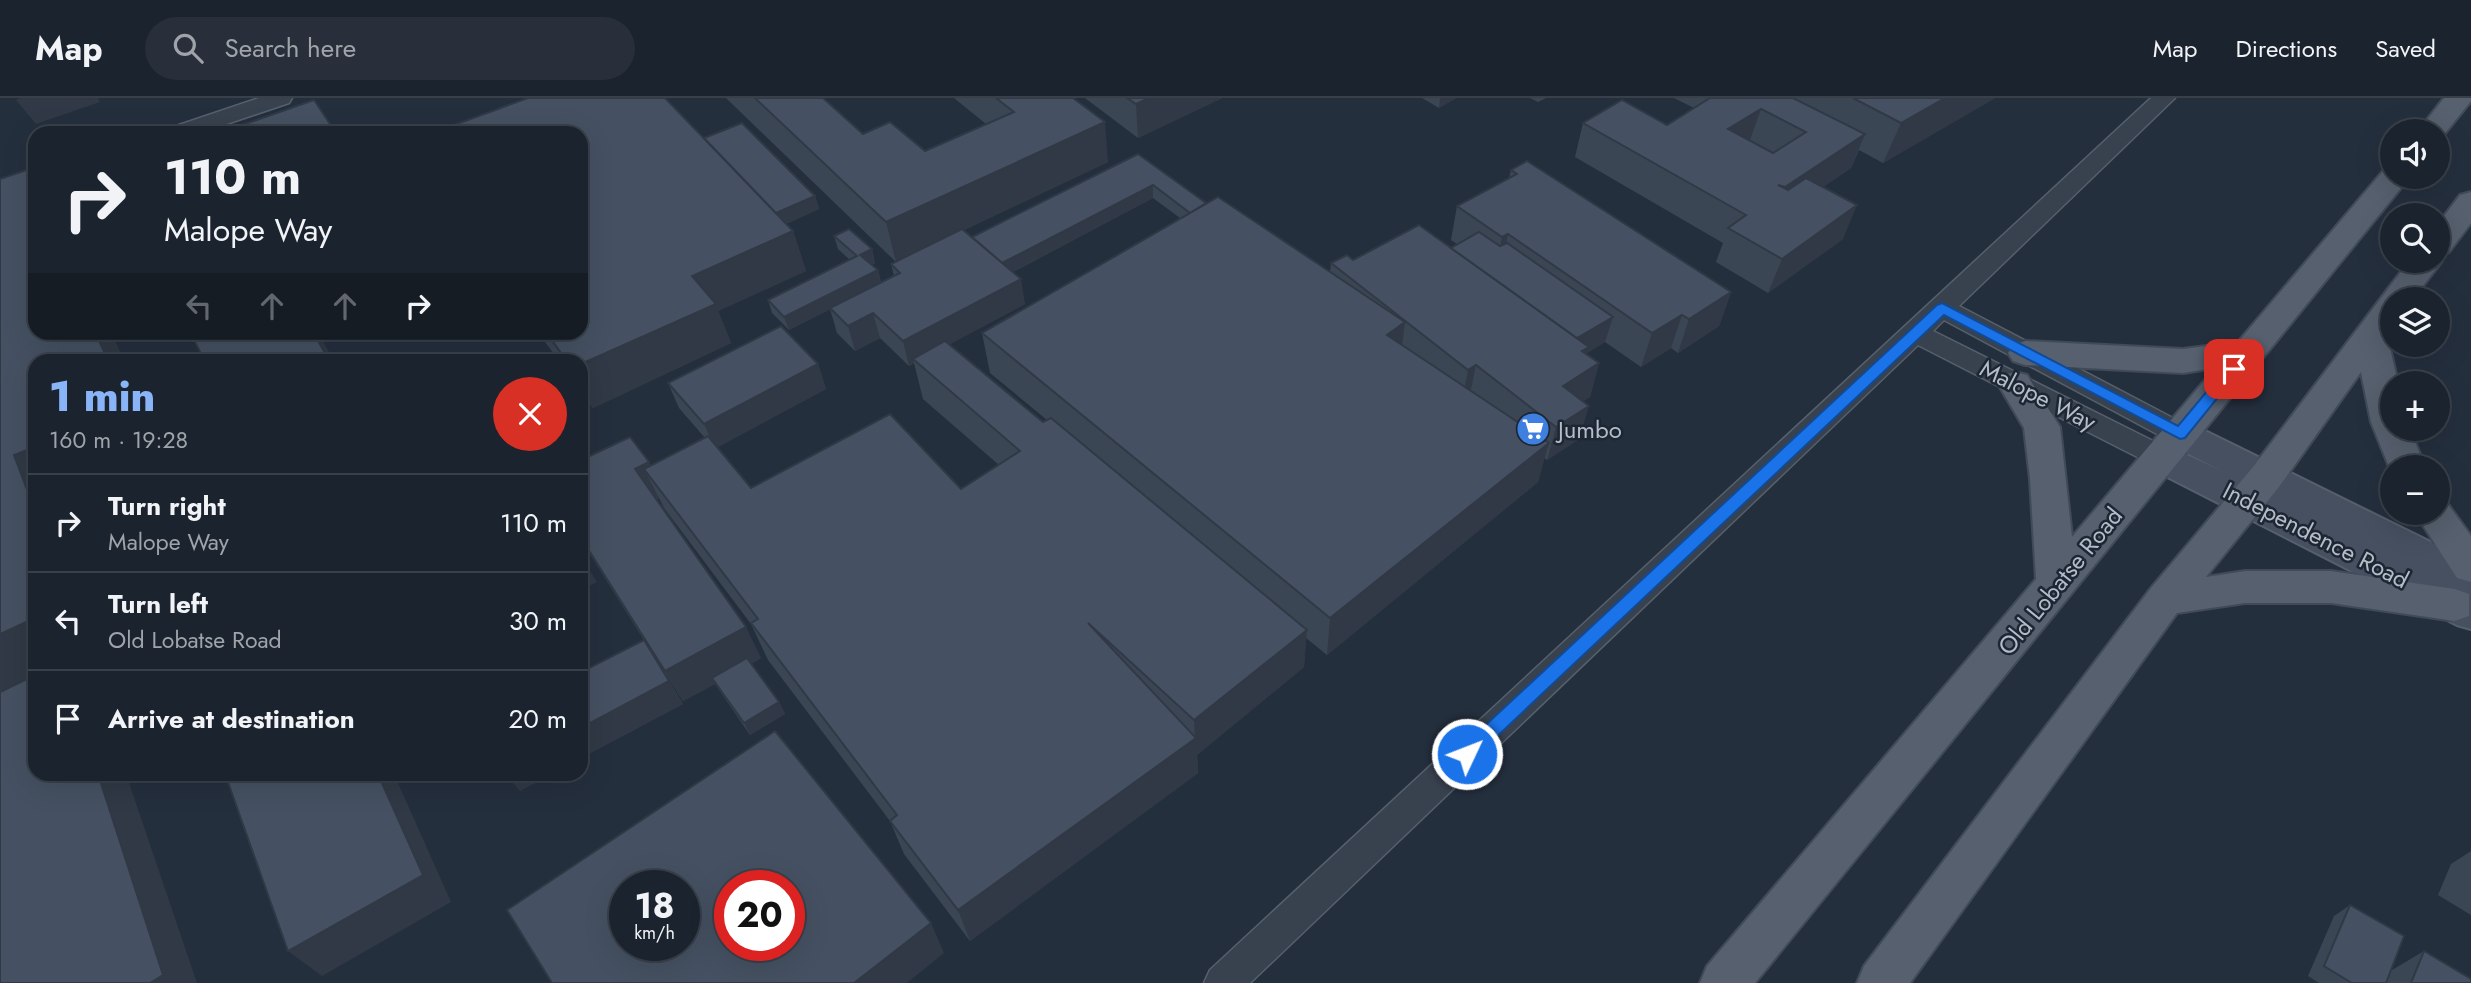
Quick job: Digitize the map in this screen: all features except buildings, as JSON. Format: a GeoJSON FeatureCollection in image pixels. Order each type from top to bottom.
{"type":"FeatureCollection","features":[{"type":"Feature","properties":{"kind":"main road"},"geometry":{"type":"LineString","coordinates":[[2442,119],[2459,98]]}},
{"type":"Feature","properties":{"kind":"main road","name":"Old Lobatse Road"},"geometry":{"type":"LineString","coordinates":[[1724,983],[2384,189]]}},
{"type":"Feature","properties":{"kind":"main road"},"geometry":{"type":"LineString","coordinates":[[2450,229],[2471,202]]}},
{"type":"Feature","properties":{"kind":"main road"},"geometry":{"type":"LineString","coordinates":[[2405,287],[2417,273]]}},
{"type":"Feature","properties":{"kind":"main road"},"geometry":{"type":"LineString","coordinates":[[1881,983],[2165,598],[2255,489],[2380,320]]}},
{"type":"Feature","properties":{"kind":"main road"},"geometry":{"type":"LineString","coordinates":[[2056,586],[2049,479],[2042,427],[2020,368],[2183,361],[2248,352]]}},
{"type":"Feature","properties":{"kind":"main road"},"geometry":{"type":"LineString","coordinates":[[2384,357],[2389,422],[2402,455]]}},
{"type":"Feature","properties":{"kind":"main road"},"geometry":{"type":"LineString","coordinates":[[2442,525],[2471,567]]}},
{"type":"Feature","properties":{"kind":"main road"},"geometry":{"type":"LineString","coordinates":[[2165,598],[2245,587],[2331,587],[2466,599]]}},
{"type":"Feature","properties":{"kind":"street","name":"Independence Road"},"geometry":{"type":"LineString","coordinates":[[2170,445],[2466,599]]}},
{"type":"Feature","properties":{"kind":"lane"},"geometry":{"type":"LineString","coordinates":[[199,126],[281,98]]}},
{"type":"Feature","properties":{"kind":"lane"},"geometry":{"type":"LineString","coordinates":[[1223,983],[2164,98]]}},
{"type":"Feature","properties":{"kind":"lane","name":"Malope Way"},"geometry":{"type":"LineString","coordinates":[[1942,308],[2020,368]]}},
{"type":"Feature","properties":{"kind":"lane","name":"Malope Way"},"geometry":{"type":"LineString","coordinates":[[1915,333],[2020,368],[2170,445]]}},
{"type":"Feature","properties":{"kind":"place","name":"Jumbo"},"geometry":{"type":"Point","coordinates":[1533,429]}},
{"type":"Feature","properties":{"kind":"route"},"geometry":{"type":"LineString","coordinates":[[1467,754],[1942,308],[2180,434],[2234,369]]}}]}
